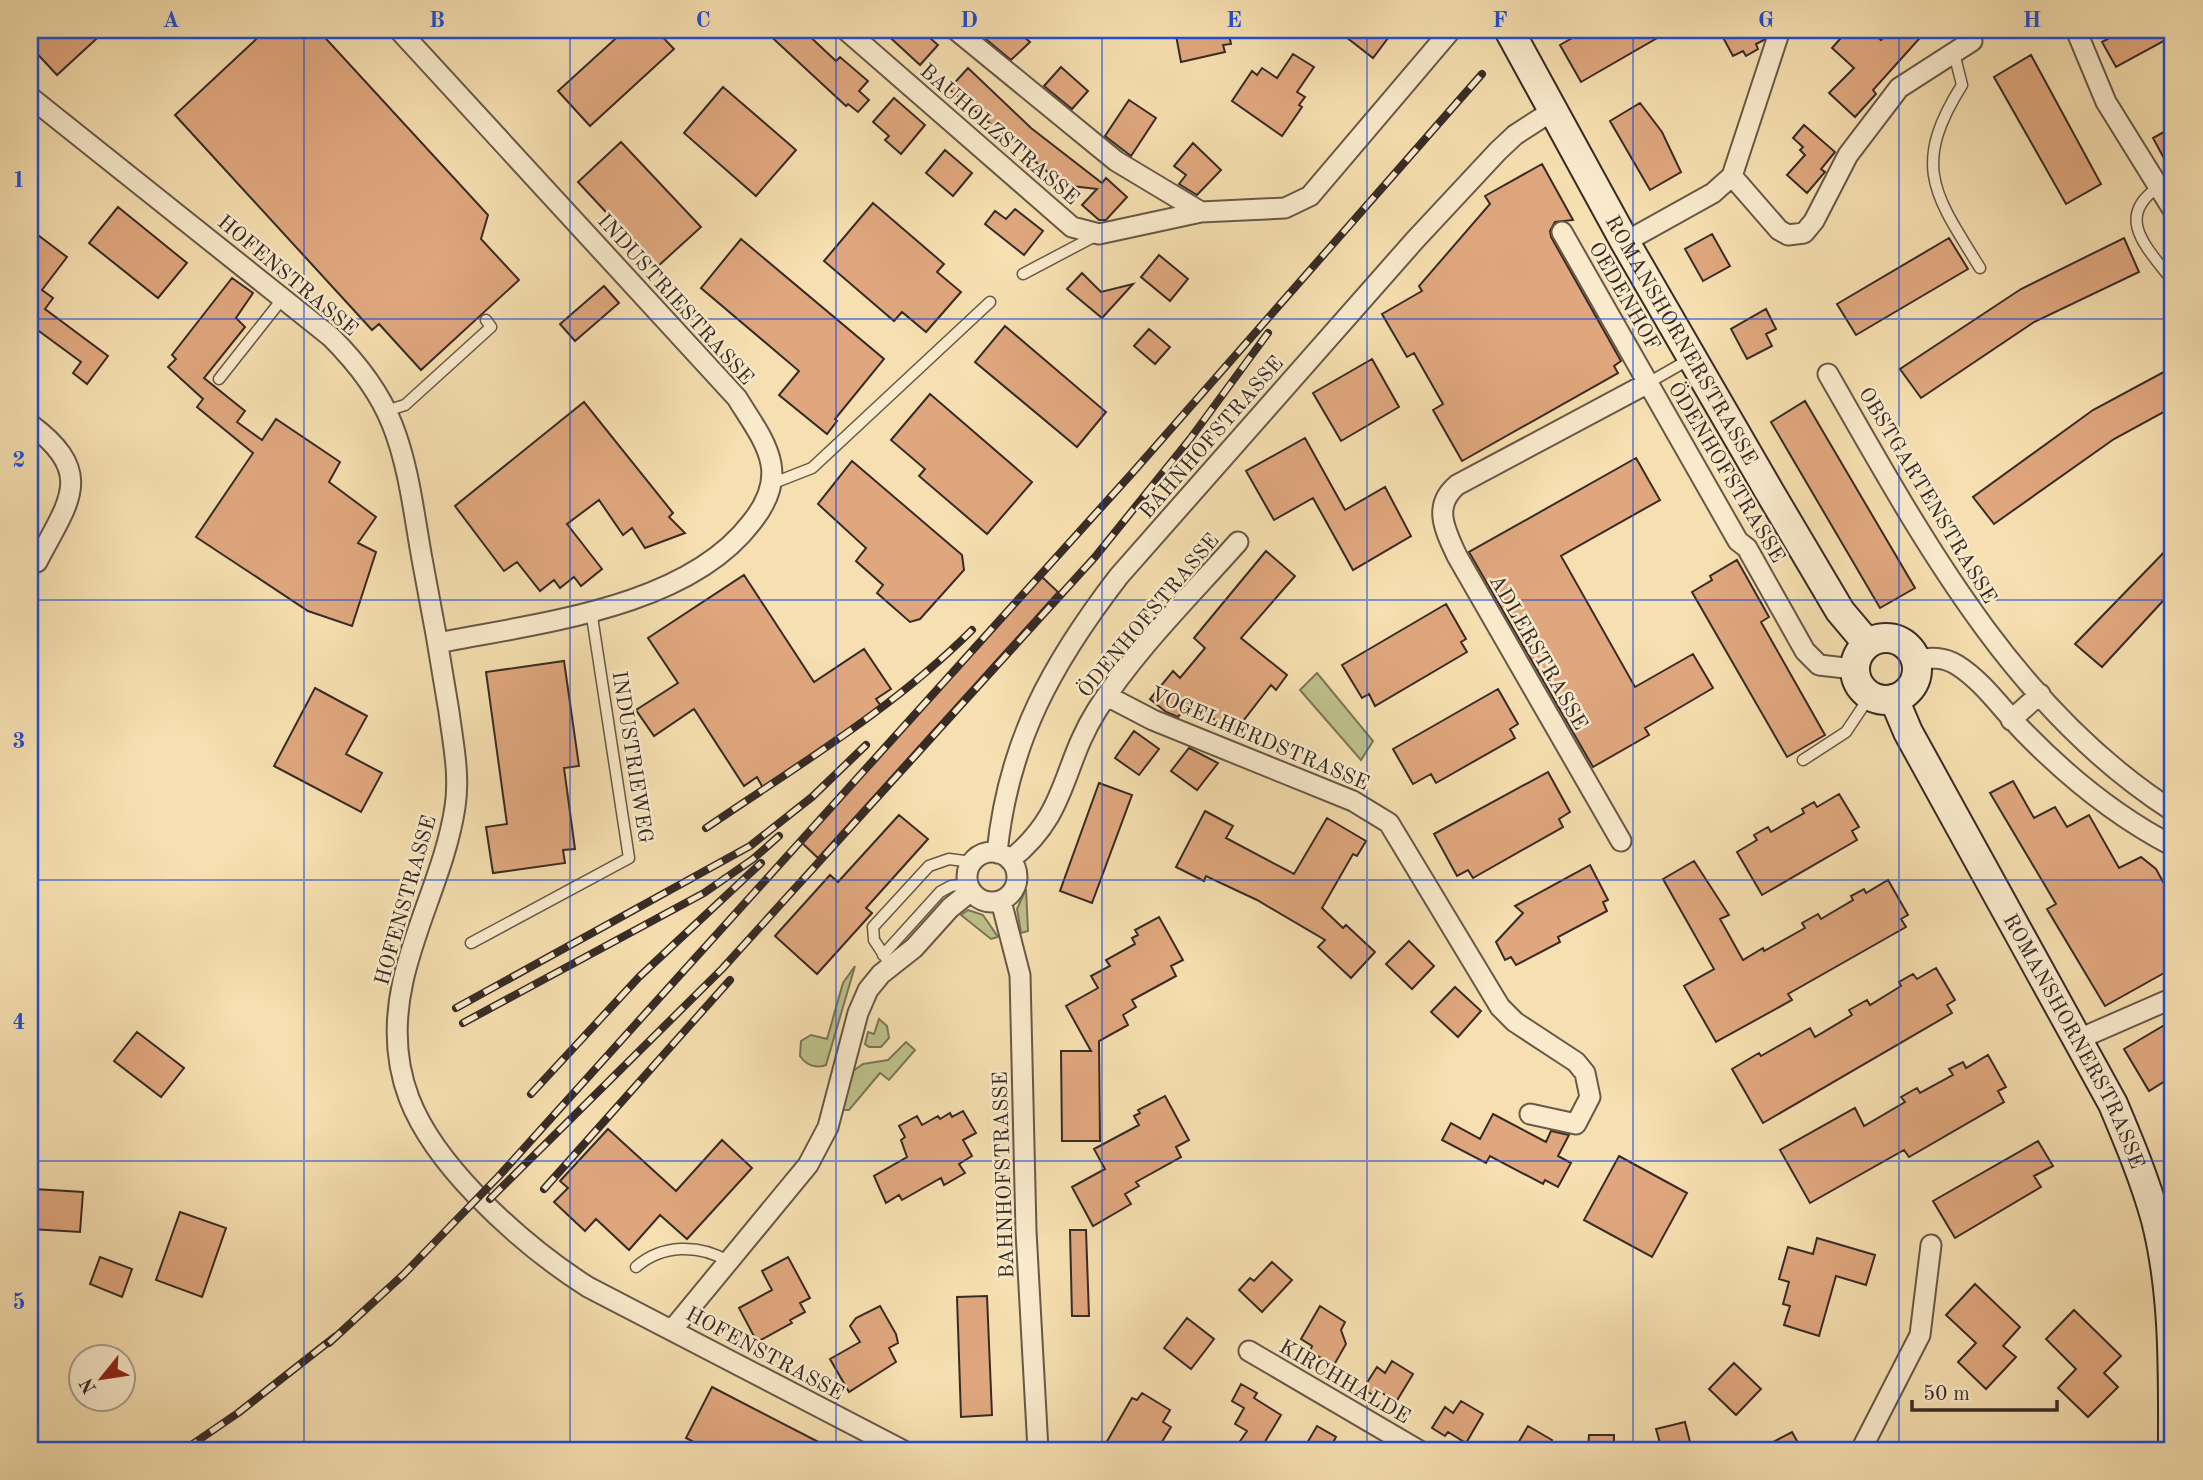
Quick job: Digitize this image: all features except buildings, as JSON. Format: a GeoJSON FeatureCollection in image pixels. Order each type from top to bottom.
{"type":"FeatureCollection","features":[{"type":"Feature","properties":{"kind":"main road","name":"ROMANSHORNERSTRASSE"},"geometry":{"type":"LineString","coordinates":[[1509,30],[1625,242],[1840,611],[1867,643]]}},
{"type":"Feature","properties":{"kind":"main road"},"geometry":{"type":"LineString","coordinates":[[1881,638],[1896,639],[1909,647],[1916,660],[1913,684],[1882,698],[1859,684],[1854,668],[1858,654],[1867,643],[1881,638]]}},
{"type":"Feature","properties":{"kind":"main road","name":"ROMANSHORNERSTRASSE"},"geometry":{"type":"LineString","coordinates":[[1882,698],[1908,732],[2079,1039],[2113,1104],[2138,1163],[2156,1222],[2171,1295],[2173,1450]]}},
{"type":"Feature","properties":{"kind":"street","name":"INDUSTRIESTRASSE"},"geometry":{"type":"LineString","coordinates":[[399,30],[737,398],[760,436],[771,462],[771,479]]}},
{"type":"Feature","properties":{"kind":"street","name":"BAUHOLZSTRASSE"},"geometry":{"type":"LineString","coordinates":[[846,30],[1072,227],[1099,234]]}},
{"type":"Feature","properties":{"kind":"street"},"geometry":{"type":"LineString","coordinates":[[956,30],[1116,161],[1201,212]]}},
{"type":"Feature","properties":{"kind":"street"},"geometry":{"type":"LineString","coordinates":[[1099,234],[1201,212],[1284,208],[1310,196],[1451,30]]}},
{"type":"Feature","properties":{"kind":"street"},"geometry":{"type":"LineString","coordinates":[[1625,242],[1713,193],[1732,176],[1780,30]]}},
{"type":"Feature","properties":{"kind":"street"},"geometry":{"type":"LineString","coordinates":[[2076,30],[2106,102],[2173,210]]}},
{"type":"Feature","properties":{"kind":"street"},"geometry":{"type":"LineString","coordinates":[[1732,176],[1779,230],[1788,235],[1804,233],[1814,220],[1848,155],[1899,88],[1972,41]]}},
{"type":"Feature","properties":{"kind":"street","name":"HOFENSTRASSE"},"geometry":{"type":"LineString","coordinates":[[30,97],[283,298],[348,354],[386,411],[402,457],[438,643],[457,767],[456,805],[447,844],[404,978],[396,1023],[399,1065],[410,1105],[427,1138],[460,1179],[524,1240],[588,1287],[901,1450]]}},
{"type":"Feature","properties":{"kind":"street","name":"BAHNHOFSTRASSE"},"geometry":{"type":"LineString","coordinates":[[1004,856],[1000,820],[1029,722],[1053,670],[1081,625],[1119,576],[1424,230],[1515,135],[1552,111]]}},
{"type":"Feature","properties":{"kind":"street","name":"OEDENHOF"},"geometry":{"type":"LineString","coordinates":[[1562,232],[1648,383]]}},
{"type":"Feature","properties":{"kind":"street","name":"OBSTGARTENSTRASSE"},"geometry":{"type":"LineString","coordinates":[[1828,374],[1927,546],[1977,620],[2086,745],[2173,811]]}},
{"type":"Feature","properties":{"kind":"street","name":"ÖDENHOFSTRASSE"},"geometry":{"type":"LineString","coordinates":[[1457,485],[1648,383],[1738,541],[1747,548],[1811,659],[1827,668],[1854,668]]}},
{"type":"Feature","properties":{"kind":"street"},"geometry":{"type":"LineString","coordinates":[[30,424],[59,451],[73,480],[68,501],[37,562]]}},
{"type":"Feature","properties":{"kind":"street"},"geometry":{"type":"LineString","coordinates":[[438,643],[591,610],[658,591],[707,565],[745,532],[765,502],[771,479]]}},
{"type":"Feature","properties":{"kind":"street","name":"ADLERSTRASSE"},"geometry":{"type":"LineString","coordinates":[[1457,485],[1447,493],[1441,505],[1448,538],[1621,841]]}},
{"type":"Feature","properties":{"kind":"street","name":"ÖDENHOFSTRASSE"},"geometry":{"type":"LineString","coordinates":[[1004,856],[1047,825],[1085,732],[1107,696],[1238,542]]}},
{"type":"Feature","properties":{"kind":"street"},"geometry":{"type":"LineString","coordinates":[[1916,660],[1943,659],[1957,665],[1986,690],[2011,720],[2088,790],[2173,846]]}},
{"type":"Feature","properties":{"kind":"street"},"geometry":{"type":"LineString","coordinates":[[2011,720],[2040,694]]}},
{"type":"Feature","properties":{"kind":"street","name":"VOGELHERDSTRASSE"},"geometry":{"type":"LineString","coordinates":[[1107,696],[1153,720],[1353,800],[1389,823],[1500,1007],[1515,1022],[1576,1062],[1586,1073],[1590,1097],[1576,1124],[1530,1114]]}},
{"type":"Feature","properties":{"kind":"street"},"geometry":{"type":"LineString","coordinates":[[984,854],[1004,856],[1017,873],[1016,887],[1001,901],[985,901],[970,888],[967,876],[972,862],[984,854]]}},
{"type":"Feature","properties":{"kind":"street"},"geometry":{"type":"LineString","coordinates":[[672,1330],[808,1165],[828,1127],[862,1002],[887,961],[970,888]]}},
{"type":"Feature","properties":{"kind":"street","name":"BAHNHOFSTRASSE"},"geometry":{"type":"LineString","coordinates":[[1001,901],[1020,975],[1026,1231],[1038,1450]]}},
{"type":"Feature","properties":{"kind":"street"},"geometry":{"type":"LineString","coordinates":[[2079,1039],[2173,998]]}},
{"type":"Feature","properties":{"kind":"street"},"geometry":{"type":"LineString","coordinates":[[1861,1450],[1920,1335],[1931,1245]]}},
{"type":"Feature","properties":{"kind":"street","name":"KIRCHHALDE"},"geometry":{"type":"LineString","coordinates":[[1249,1350],[1418,1450]]}},
{"type":"Feature","properties":{"kind":"lane"},"geometry":{"type":"LineString","coordinates":[[1954,53],[1962,85],[1941,119],[1934,139],[1932,165],[1945,210],[1980,268]]}},
{"type":"Feature","properties":{"kind":"lane"},"geometry":{"type":"LineString","coordinates":[[2157,188],[2138,205],[2135,214],[2137,228],[2173,282]]}},
{"type":"Feature","properties":{"kind":"lane"},"geometry":{"type":"LineString","coordinates":[[1023,274],[1099,234]]}},
{"type":"Feature","properties":{"kind":"lane"},"geometry":{"type":"LineString","coordinates":[[219,379],[283,298]]}},
{"type":"Feature","properties":{"kind":"lane"},"geometry":{"type":"LineString","coordinates":[[771,479],[812,468],[990,302]]}},
{"type":"Feature","properties":{"kind":"lane"},"geometry":{"type":"LineString","coordinates":[[386,411],[405,405],[491,327],[486,320]]}},
{"type":"Feature","properties":{"kind":"lane"},"geometry":{"type":"LineString","coordinates":[[1648,383],[1693,357]]}},
{"type":"Feature","properties":{"kind":"lane","name":"INDUSTRIEWEG"},"geometry":{"type":"LineString","coordinates":[[471,943],[629,858],[591,610]]}},
{"type":"Feature","properties":{"kind":"lane"},"geometry":{"type":"LineString","coordinates":[[1803,760],[1846,732],[1882,698]]}},
{"type":"Feature","properties":{"kind":"lane"},"geometry":{"type":"LineString","coordinates":[[887,961],[874,940],[873,927],[922,872],[935,862],[972,862]]}},
{"type":"Feature","properties":{"kind":"lane"},"geometry":{"type":"LineString","coordinates":[[636,1267],[652,1255],[674,1248],[715,1253],[728,1261]]}},
{"type":"Feature","properties":{"kind":"green space"},"geometry":{"type":"Polygon","coordinates":[[[1317,673],[1373,741],[1361,760],[1300,690],[1317,673]]]}},
{"type":"Feature","properties":{"kind":"green space"},"geometry":{"type":"Polygon","coordinates":[[[1026,889],[1028,931],[1021,933],[1017,909],[1026,889]]]}},
{"type":"Feature","properties":{"kind":"green space"},"geometry":{"type":"Polygon","coordinates":[[[968,910],[983,915],[998,937],[991,939],[961,915],[968,910]]]}},
{"type":"Feature","properties":{"kind":"green space"},"geometry":{"type":"Polygon","coordinates":[[[855,966],[826,1065],[819,1067],[805,1062],[800,1056],[801,1041],[811,1035],[827,1039],[843,983],[855,966]]]}},
{"type":"Feature","properties":{"kind":"green space"},"geometry":{"type":"Polygon","coordinates":[[[879,1019],[887,1026],[889,1038],[881,1047],[869,1047],[865,1044],[868,1032],[874,1034],[879,1019]]]}},
{"type":"Feature","properties":{"kind":"green space"},"geometry":{"type":"Polygon","coordinates":[[[906,1042],[915,1050],[889,1080],[880,1073],[849,1110],[841,1110],[850,1073],[863,1064],[888,1060],[906,1042]]]}},
{"type":"Feature","properties":{"kind":"railway"},"geometry":{"type":"LineString","coordinates":[[329,1343],[404,1274],[498,1177],[1134,471],[1482,74]]}},
{"type":"Feature","properties":{"kind":"railway"},"geometry":{"type":"LineString","coordinates":[[490,1199],[722,969],[1095,557],[1190,439],[1268,333]]}},
{"type":"Feature","properties":{"kind":"railway"},"geometry":{"type":"LineString","coordinates":[[706,828],[877,711],[942,659],[972,630]]}},
{"type":"Feature","properties":{"kind":"railway"},"geometry":{"type":"LineString","coordinates":[[456,1008],[750,846],[812,797],[866,745]]}},
{"type":"Feature","properties":{"kind":"railway"},"geometry":{"type":"LineString","coordinates":[[463,1023],[704,893],[753,859],[779,836]]}},
{"type":"Feature","properties":{"kind":"railway"},"geometry":{"type":"LineString","coordinates":[[531,1094],[639,977],[761,863]]}},
{"type":"Feature","properties":{"kind":"railway"},"geometry":{"type":"LineString","coordinates":[[544,1189],[730,980]]}},
{"type":"Feature","properties":{"kind":"railway"},"geometry":{"type":"LineString","coordinates":[[184,1450],[238,1413],[336,1336]]}}]}
